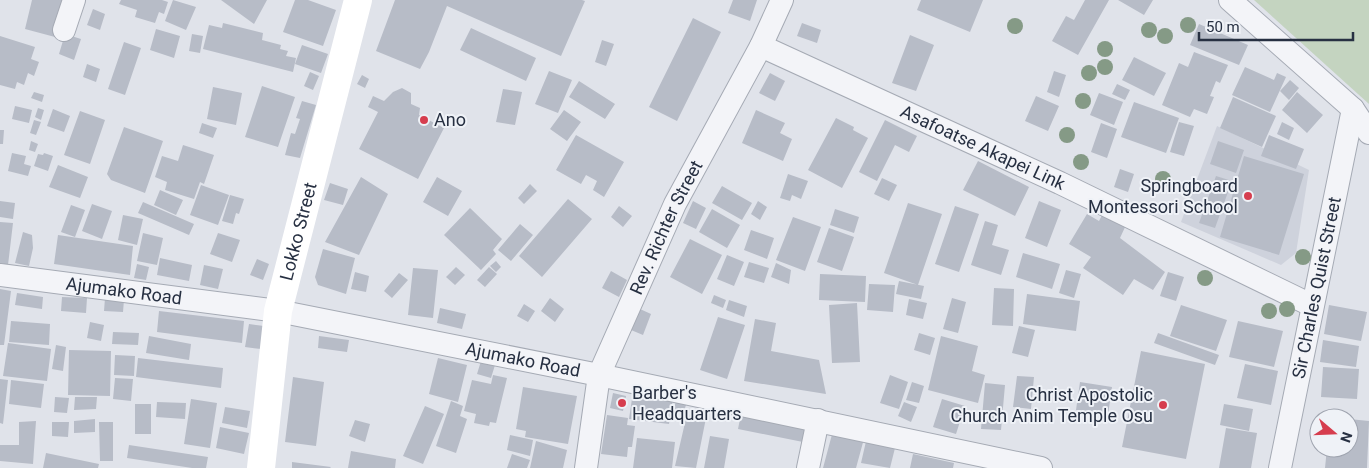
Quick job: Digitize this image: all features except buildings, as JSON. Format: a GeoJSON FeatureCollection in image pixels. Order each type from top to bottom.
{"type":"FeatureCollection","features":[{"type":"Feature","properties":{"kind":"main road","name":"Lokko Street"},"geometry":{"type":"LineString","coordinates":[[261,468],[278,311],[358,0]]}},
{"type":"Feature","properties":{"kind":"street"},"geometry":{"type":"LineString","coordinates":[[64,30],[74,0]]}},
{"type":"Feature","properties":{"kind":"street","name":"Rev. Richter Street"},"geometry":{"type":"LineString","coordinates":[[586,468],[599,375],[675,204],[761,46],[782,0]]}},
{"type":"Feature","properties":{"kind":"street"},"geometry":{"type":"LineString","coordinates":[[1230,0],[1353,108],[1369,133]]}},
{"type":"Feature","properties":{"kind":"street","name":"Asafoatse Akapei Link"},"geometry":{"type":"LineString","coordinates":[[761,46],[1060,183],[1311,305]]}},
{"type":"Feature","properties":{"kind":"street","name":"Sir Charles Quist Street"},"geometry":{"type":"LineString","coordinates":[[1280,468],[1311,305],[1353,108]]}},
{"type":"Feature","properties":{"kind":"street","name":"Ajumako Road"},"geometry":{"type":"LineString","coordinates":[[0,275],[278,311],[818,420],[1040,468]]}},
{"type":"Feature","properties":{"kind":"street"},"geometry":{"type":"LineString","coordinates":[[808,468],[818,420]]}},
{"type":"Feature","properties":{"kind":"shaded area","name":"Springboard Montessori School"},"geometry":{"type":"Polygon","coordinates":[[[1217,126],[1309,170],[1296,253],[1281,265],[1181,222],[1217,126]]]}},
{"type":"Feature","properties":{"kind":"green space"},"geometry":{"type":"Polygon","coordinates":[[[1254,0],[1369,0],[1369,104],[1254,0]]]}},
{"type":"Feature","properties":{"kind":"place","name":"Ano"},"geometry":{"type":"Point","coordinates":[424,120]}},
{"type":"Feature","properties":{"kind":"place","name":"Springboard Montessori School"},"geometry":{"type":"Point","coordinates":[1248,196]}},
{"type":"Feature","properties":{"kind":"place","name":"Barber's Headquarters"},"geometry":{"type":"Point","coordinates":[622,403]}},
{"type":"Feature","properties":{"kind":"place","name":"Christ Apostolic Church Anim Temple Osu"},"geometry":{"type":"Point","coordinates":[1163,405]}}]}
